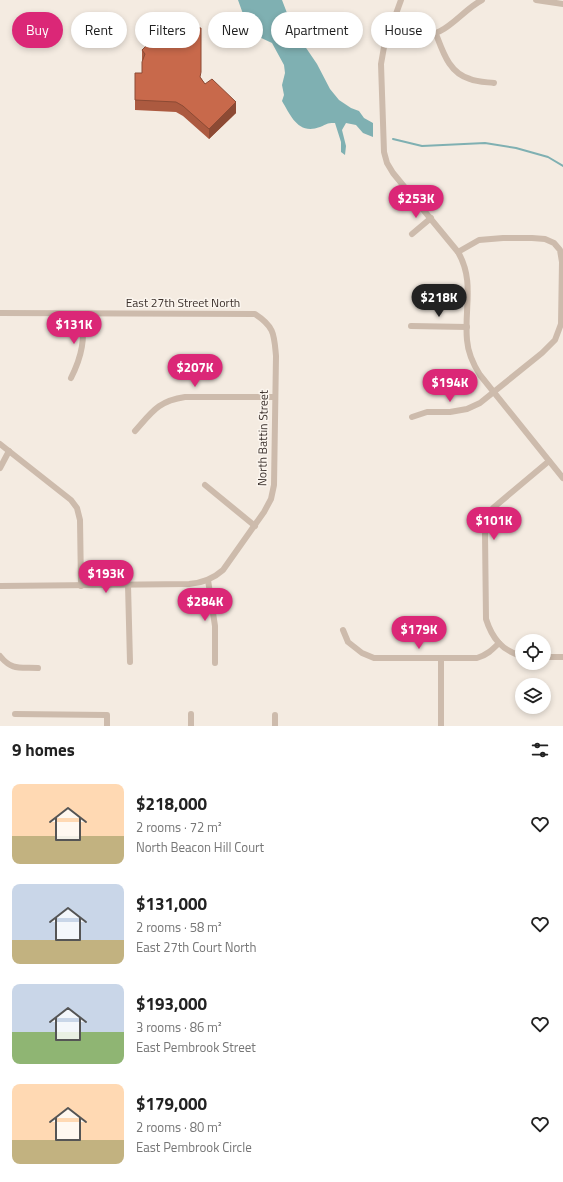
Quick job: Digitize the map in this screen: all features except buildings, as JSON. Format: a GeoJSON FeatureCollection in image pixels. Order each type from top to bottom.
{"type":"FeatureCollection","features":[{"type":"Feature","properties":{"kind":"street"},"geometry":{"type":"LineString","coordinates":[[397,12],[401,0]]}},
{"type":"Feature","properties":{"kind":"street"},"geometry":{"type":"LineString","coordinates":[[482,0],[472,6],[447,28],[436,34],[450,65],[459,74],[470,80],[494,83]]}},
{"type":"Feature","properties":{"kind":"street"},"geometry":{"type":"LineString","coordinates":[[536,0],[563,4]]}},
{"type":"Feature","properties":{"kind":"street"},"geometry":{"type":"LineString","coordinates":[[384,48],[381,64],[384,152],[387,163],[393,173],[458,252],[463,262],[468,278],[467,340],[472,362],[493,392],[563,478]]}},
{"type":"Feature","properties":{"kind":"street"},"geometry":{"type":"LineString","coordinates":[[412,234],[431,218]]}},
{"type":"Feature","properties":{"kind":"street"},"geometry":{"type":"LineString","coordinates":[[412,417],[427,412],[450,412],[467,409],[480,403],[542,353],[555,340],[561,324],[562,262],[560,250],[554,243],[545,239],[503,238],[479,240],[458,252]]}},
{"type":"Feature","properties":{"kind":"street","name":"East 27th Street North"},"geometry":{"type":"LineString","coordinates":[[0,313],[255,314],[267,323]]}},
{"type":"Feature","properties":{"kind":"street"},"geometry":{"type":"LineString","coordinates":[[71,378],[83,348],[83,314]]}},
{"type":"Feature","properties":{"kind":"street","name":"North Battin Street"},"geometry":{"type":"LineString","coordinates":[[208,580],[223,570],[255,526],[271,499],[274,485],[276,356],[274,337],[270,326],[267,323]]}},
{"type":"Feature","properties":{"kind":"street"},"geometry":{"type":"LineString","coordinates":[[410,326],[467,327]]}},
{"type":"Feature","properties":{"kind":"street"},"geometry":{"type":"LineString","coordinates":[[135,431],[161,404],[173,399],[185,397],[275,397]]}},
{"type":"Feature","properties":{"kind":"street"},"geometry":{"type":"LineString","coordinates":[[0,444],[71,500],[77,508],[80,520],[81,586]]}},
{"type":"Feature","properties":{"kind":"street"},"geometry":{"type":"LineString","coordinates":[[0,468],[9,451]]}},
{"type":"Feature","properties":{"kind":"street"},"geometry":{"type":"LineString","coordinates":[[515,654],[499,643],[490,632],[486,619],[485,534],[487,520],[493,508],[549,461]]}},
{"type":"Feature","properties":{"kind":"street"},"geometry":{"type":"LineString","coordinates":[[205,485],[255,526]]}},
{"type":"Feature","properties":{"kind":"street"},"geometry":{"type":"LineString","coordinates":[[0,586],[199,584],[208,580],[215,626],[215,663]]}},
{"type":"Feature","properties":{"kind":"street"},"geometry":{"type":"LineString","coordinates":[[128,585],[130,662]]}},
{"type":"Feature","properties":{"kind":"street"},"geometry":{"type":"LineString","coordinates":[[343,630],[348,642],[362,653],[374,658],[477,658],[491,652],[499,643]]}},
{"type":"Feature","properties":{"kind":"street"},"geometry":{"type":"LineString","coordinates":[[0,656],[6,664],[15,667],[38,668]]}},
{"type":"Feature","properties":{"kind":"street"},"geometry":{"type":"LineString","coordinates":[[551,657],[563,657]]}},
{"type":"Feature","properties":{"kind":"street"},"geometry":{"type":"LineString","coordinates":[[441,658],[442,726]]}},
{"type":"Feature","properties":{"kind":"street"},"geometry":{"type":"LineString","coordinates":[[15,714],[107,715],[107,726]]}},
{"type":"Feature","properties":{"kind":"street"},"geometry":{"type":"LineString","coordinates":[[191,714],[191,726]]}},
{"type":"Feature","properties":{"kind":"street"},"geometry":{"type":"LineString","coordinates":[[275,715],[275,726]]}},
{"type":"Feature","properties":{"kind":"water"},"geometry":{"type":"Polygon","coordinates":[[[238,0],[282,0],[287,12],[271,12],[271,43],[263,39],[263,12],[242,12],[238,0]]]}},
{"type":"Feature","properties":{"kind":"water"},"geometry":{"type":"Polygon","coordinates":[[[275,48],[306,48],[317,64],[330,89],[339,100],[351,108],[359,111],[364,118],[373,123],[373,137],[363,133],[356,125],[346,123],[342,130],[346,146],[345,155],[341,152],[341,142],[335,123],[328,123],[312,129],[296,123],[282,101],[284,95],[282,85],[285,73],[284,65],[275,48]]]}},
{"type":"Feature","properties":{"kind":"waterway"},"geometry":{"type":"LineString","coordinates":[[393,139],[422,146],[485,143],[516,148],[548,157],[563,166]]}}]}
